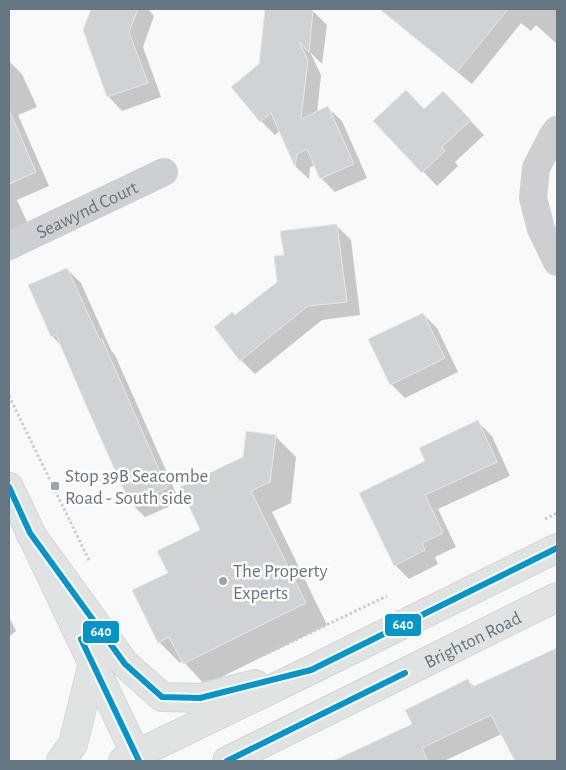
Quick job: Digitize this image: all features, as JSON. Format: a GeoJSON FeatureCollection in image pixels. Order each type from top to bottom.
{"type":"FeatureCollection","features":[{"type":"Feature","properties":{"kind":"main road"},"geometry":{"type":"LineString","coordinates":[[9,487],[93,664],[132,759],[557,548]]}},
{"type":"Feature","properties":{"kind":"main road"},"geometry":{"type":"LineString","coordinates":[[30,533],[125,664],[162,696],[200,698],[311,670]]}},
{"type":"Feature","properties":{"kind":"main road","name":"Brighton Road"},"geometry":{"type":"LineString","coordinates":[[227,761],[557,598]]}},
{"type":"Feature","properties":{"kind":"main road"},"geometry":{"type":"LineString","coordinates":[[61,761],[73,744],[93,664]]}},
{"type":"Feature","properties":{"kind":"street"},"geometry":{"type":"LineString","coordinates":[[557,130],[536,168],[533,198],[541,229],[557,262]]}},
{"type":"Feature","properties":{"kind":"street","name":"Seawynd Court"},"geometry":{"type":"LineString","coordinates":[[9,246],[164,172]]}},
{"type":"Feature","properties":{"kind":"path"},"geometry":{"type":"LineString","coordinates":[[9,396],[91,564]]}},
{"type":"Feature","properties":{"kind":"path"},"geometry":{"type":"LineString","coordinates":[[540,521],[557,513]]}},
{"type":"Feature","properties":{"kind":"path"},"geometry":{"type":"LineString","coordinates":[[260,657],[394,593]]}},
{"type":"Feature","properties":{"kind":"building"},"geometry":{"type":"Polygon","coordinates":[[[91,9],[138,9],[129,32],[148,83],[107,97],[83,30],[91,9]]]}},
{"type":"Feature","properties":{"kind":"building"},"geometry":{"type":"Polygon","coordinates":[[[265,9],[313,9],[309,52],[299,42],[308,60],[301,119],[328,106],[354,164],[320,179],[307,149],[297,154],[295,167],[271,113],[260,122],[231,87],[259,64],[265,9]]]}},
{"type":"Feature","properties":{"kind":"building"},"geometry":{"type":"Polygon","coordinates":[[[380,9],[508,9],[457,72],[380,9]]]}},
{"type":"Feature","properties":{"kind":"building"},"geometry":{"type":"Polygon","coordinates":[[[406,90],[424,109],[443,91],[471,120],[442,147],[445,151],[422,173],[373,121],[406,90]]]}},
{"type":"Feature","properties":{"kind":"building"},"geometry":{"type":"Polygon","coordinates":[[[9,110],[36,172],[9,184],[9,110]]]}},
{"type":"Feature","properties":{"kind":"building"},"geometry":{"type":"Polygon","coordinates":[[[337,224],[347,302],[308,306],[240,361],[214,327],[232,312],[235,315],[277,282],[274,256],[284,255],[280,231],[337,224]]]}},
{"type":"Feature","properties":{"kind":"building"},"geometry":{"type":"Polygon","coordinates":[[[67,268],[100,340],[102,339],[167,488],[130,504],[56,335],[51,337],[28,285],[67,268]]]}},
{"type":"Feature","properties":{"kind":"building"},"geometry":{"type":"Polygon","coordinates":[[[423,313],[445,358],[390,385],[368,339],[423,313]]]}},
{"type":"Feature","properties":{"kind":"building"},"geometry":{"type":"Polygon","coordinates":[[[478,420],[497,462],[425,495],[443,533],[422,543],[425,550],[394,566],[359,493],[425,461],[419,448],[478,420]]]}},
{"type":"Feature","properties":{"kind":"building","name":"The Property Experts"},"geometry":{"type":"Polygon","coordinates":[[[246,431],[276,435],[270,482],[251,491],[306,603],[183,664],[169,637],[158,643],[132,590],[168,573],[157,551],[200,530],[180,487],[243,457],[246,431]]]}},
{"type":"Feature","properties":{"kind":"building"},"geometry":{"type":"Polygon","coordinates":[[[557,648],[557,761],[515,761],[491,715],[422,748],[428,761],[333,761],[412,724],[405,710],[468,679],[472,687],[557,648]]]}},
{"type":"Feature","properties":{"kind":"transit line","name":"640"},"geometry":{"type":"LineString","coordinates":[[9,487],[30,533],[125,664],[162,697],[200,698],[311,670],[557,548]]}},
{"type":"Feature","properties":{"kind":"transit line","name":"640"},"geometry":{"type":"LineString","coordinates":[[81,639],[139,761]]}},
{"type":"Feature","properties":{"kind":"transit line","name":"640"},"geometry":{"type":"LineString","coordinates":[[227,761],[405,673]]}},
{"type":"Feature","properties":{"kind":"place","name":"Stop 39B Seacombe Road - South side"},"geometry":{"type":"Point","coordinates":[55,486]}},
{"type":"Feature","properties":{"kind":"place","name":"The Property Experts"},"geometry":{"type":"Point","coordinates":[223,581]}}]}
